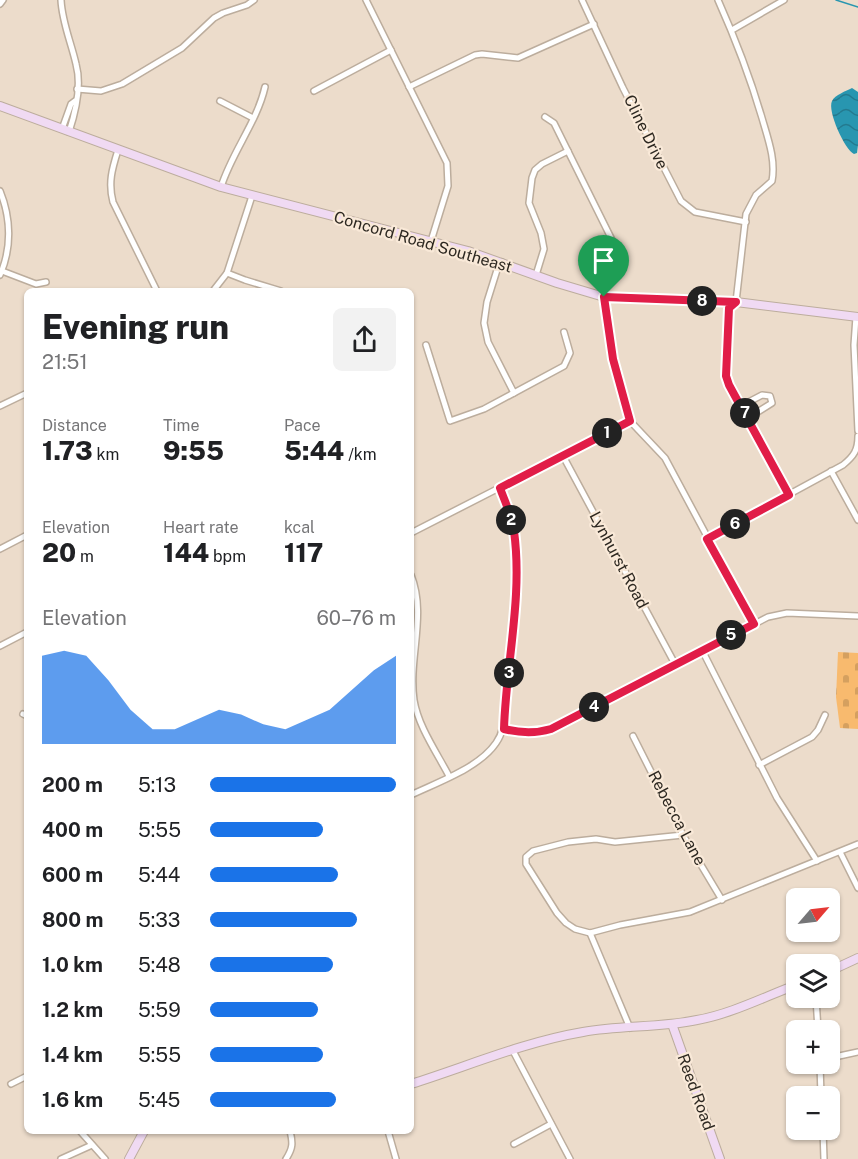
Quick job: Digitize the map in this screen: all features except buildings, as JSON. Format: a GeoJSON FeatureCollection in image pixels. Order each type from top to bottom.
{"type":"FeatureCollection","features":[{"type":"Feature","properties":{"kind":"street"},"geometry":{"type":"LineString","coordinates":[[0,4],[3,0]]}},
{"type":"Feature","properties":{"kind":"street"},"geometry":{"type":"LineString","coordinates":[[62,0],[64,21],[78,72],[75,101],[71,104],[65,130]]}},
{"type":"Feature","properties":{"kind":"street"},"geometry":{"type":"LineString","coordinates":[[77,89],[101,91],[122,84],[182,48],[214,18],[248,5],[254,0]]}},
{"type":"Feature","properties":{"kind":"street","name":"Cline Drive"},"geometry":{"type":"LineString","coordinates":[[582,0],[681,201],[695,212],[746,222]]}},
{"type":"Feature","properties":{"kind":"street"},"geometry":{"type":"LineString","coordinates":[[718,0],[751,82],[774,163],[772,181],[756,195],[746,214],[736,302],[729,308],[726,376],[789,495]]}},
{"type":"Feature","properties":{"kind":"street"},"geometry":{"type":"LineString","coordinates":[[732,30],[784,0]]}},
{"type":"Feature","properties":{"kind":"street"},"geometry":{"type":"LineString","coordinates":[[368,1],[447,163],[448,186],[431,241]]}},
{"type":"Feature","properties":{"kind":"street"},"geometry":{"type":"LineString","coordinates":[[409,87],[469,57],[482,54],[518,58],[594,24]]}},
{"type":"Feature","properties":{"kind":"street"},"geometry":{"type":"LineString","coordinates":[[314,91],[391,50]]}},
{"type":"Feature","properties":{"kind":"street"},"geometry":{"type":"LineString","coordinates":[[221,187],[228,166],[262,99],[265,87]]}},
{"type":"Feature","properties":{"kind":"street"},"geometry":{"type":"LineString","coordinates":[[220,101],[253,118]]}},
{"type":"Feature","properties":{"kind":"street","name":"Concord Road Southeast"},"geometry":{"type":"LineString","coordinates":[[0,106],[221,187],[431,241],[502,262],[604,297],[736,302],[857,317]]}},
{"type":"Feature","properties":{"kind":"street"},"geometry":{"type":"LineString","coordinates":[[546,117],[554,123],[620,256],[617,268]]}},
{"type":"Feature","properties":{"kind":"street"},"geometry":{"type":"LineString","coordinates":[[118,150],[109,188],[113,202],[156,288]]}},
{"type":"Feature","properties":{"kind":"street"},"geometry":{"type":"LineString","coordinates":[[537,275],[544,249],[541,233],[529,204],[532,178],[542,164],[568,151]]}},
{"type":"Feature","properties":{"kind":"street"},"geometry":{"type":"LineString","coordinates":[[0,191],[9,231],[8,249],[1,273],[36,284],[46,282]]}},
{"type":"Feature","properties":{"kind":"street"},"geometry":{"type":"LineString","coordinates":[[216,288],[228,273],[252,196]]}},
{"type":"Feature","properties":{"kind":"street"},"geometry":{"type":"LineString","coordinates":[[502,262],[497,270],[487,302],[484,323],[488,342],[514,393]]}},
{"type":"Feature","properties":{"kind":"street"},"geometry":{"type":"LineString","coordinates":[[228,273],[271,288]]}},
{"type":"Feature","properties":{"kind":"street"},"geometry":{"type":"LineString","coordinates":[[604,297],[613,359],[630,421],[665,458],[754,624]]}},
{"type":"Feature","properties":{"kind":"street"},"geometry":{"type":"LineString","coordinates":[[707,539],[843,465],[854,455],[858,448],[854,345],[857,317]]}},
{"type":"Feature","properties":{"kind":"street"},"geometry":{"type":"LineString","coordinates":[[426,345],[450,420],[484,409],[564,366],[570,353],[564,332]]}},
{"type":"Feature","properties":{"kind":"street"},"geometry":{"type":"LineString","coordinates":[[0,406],[24,394]]}},
{"type":"Feature","properties":{"kind":"street"},"geometry":{"type":"LineString","coordinates":[[741,406],[762,395],[770,396],[772,403],[748,418]]}},
{"type":"Feature","properties":{"kind":"street"},"geometry":{"type":"LineString","coordinates":[[414,531],[630,421]]}},
{"type":"Feature","properties":{"kind":"street","name":"Lynhurst Road"},"geometry":{"type":"LineString","coordinates":[[563,456],[675,664]]}},
{"type":"Feature","properties":{"kind":"street"},"geometry":{"type":"LineString","coordinates":[[831,471],[858,520]]}},
{"type":"Feature","properties":{"kind":"street"},"geometry":{"type":"LineString","coordinates":[[414,794],[487,754],[504,729],[515,612],[516,549],[514,529],[500,488]]}},
{"type":"Feature","properties":{"kind":"street"},"geometry":{"type":"LineString","coordinates":[[0,549],[24,537]]}},
{"type":"Feature","properties":{"kind":"street"},"geometry":{"type":"LineString","coordinates":[[414,585],[418,606],[414,648]]}},
{"type":"Feature","properties":{"kind":"street"},"geometry":{"type":"LineString","coordinates":[[504,729],[538,733],[551,729],[768,618],[787,613],[858,616]]}},
{"type":"Feature","properties":{"kind":"street"},"geometry":{"type":"LineString","coordinates":[[0,646],[24,634]]}},
{"type":"Feature","properties":{"kind":"street"},"geometry":{"type":"LineString","coordinates":[[702,650],[759,765],[817,861]]}},
{"type":"Feature","properties":{"kind":"street"},"geometry":{"type":"LineString","coordinates":[[414,700],[429,738],[449,776]]}},
{"type":"Feature","properties":{"kind":"street"},"geometry":{"type":"LineString","coordinates":[[759,765],[812,737],[825,715]]}},
{"type":"Feature","properties":{"kind":"street","name":"Rebecca Lane"},"geometry":{"type":"LineString","coordinates":[[633,736],[683,835],[722,900]]}},
{"type":"Feature","properties":{"kind":"street"},"geometry":{"type":"LineString","coordinates":[[683,835],[615,842],[596,839],[569,842],[532,851],[526,857],[526,864],[557,913],[566,923],[590,933],[620,925],[676,916],[722,900],[858,844]]}},
{"type":"Feature","properties":{"kind":"street"},"geometry":{"type":"LineString","coordinates":[[840,852],[858,888]]}},
{"type":"Feature","properties":{"kind":"street"},"geometry":{"type":"LineString","coordinates":[[590,933],[630,1028]]}},
{"type":"Feature","properties":{"kind":"street"},"geometry":{"type":"LineString","coordinates":[[840,966],[858,958]]}},
{"type":"Feature","properties":{"kind":"street"},"geometry":{"type":"LineString","coordinates":[[414,1083],[512,1049],[583,1032],[672,1024],[716,1015],[786,989]]}},
{"type":"Feature","properties":{"kind":"street","name":"Reed Road"},"geometry":{"type":"LineString","coordinates":[[672,1024],[720,1159]]}},
{"type":"Feature","properties":{"kind":"street"},"geometry":{"type":"LineString","coordinates":[[512,1049],[570,1159]]}},
{"type":"Feature","properties":{"kind":"street"},"geometry":{"type":"LineString","coordinates":[[840,1056],[858,1052]]}},
{"type":"Feature","properties":{"kind":"street"},"geometry":{"type":"LineString","coordinates":[[11,1084],[24,1078]]}},
{"type":"Feature","properties":{"kind":"street"},"geometry":{"type":"LineString","coordinates":[[514,1144],[551,1124]]}},
{"type":"Feature","properties":{"kind":"street"},"geometry":{"type":"LineString","coordinates":[[83,1134],[105,1159]]}},
{"type":"Feature","properties":{"kind":"street"},"geometry":{"type":"LineString","coordinates":[[129,1159],[142,1134]]}},
{"type":"Feature","properties":{"kind":"street"},"geometry":{"type":"LineString","coordinates":[[286,1159],[292,1150],[291,1134]]}},
{"type":"Feature","properties":{"kind":"street"},"geometry":{"type":"LineString","coordinates":[[389,1134],[396,1159]]}},
{"type":"Feature","properties":{"kind":"street"},"geometry":{"type":"LineString","coordinates":[[823,1140],[824,1159]]}},
{"type":"Feature","properties":{"kind":"street"},"geometry":{"type":"LineString","coordinates":[[62,1159],[92,1145]]}},
{"type":"Feature","properties":{"kind":"green space"},"geometry":{"type":"Polygon","coordinates":[[[838,652],[858,653],[858,729],[840,728],[836,697],[838,652]]]}},
{"type":"Feature","properties":{"kind":"water"},"geometry":{"type":"Polygon","coordinates":[[[852,88],[858,92],[858,145],[857,153],[854,154],[838,130],[831,106],[836,97],[852,88]]]}},
{"type":"Feature","properties":{"kind":"waterway"},"geometry":{"type":"LineString","coordinates":[[836,0],[858,7]]}},
{"type":"Feature","properties":{"kind":"route"},"geometry":{"type":"LineString","coordinates":[[604,297],[736,302],[729,308],[726,376],[789,495],[707,539],[754,624],[551,729],[538,733],[516,732],[504,729],[515,612],[516,549],[514,529],[500,488],[630,421],[613,359],[604,297]]}}]}
